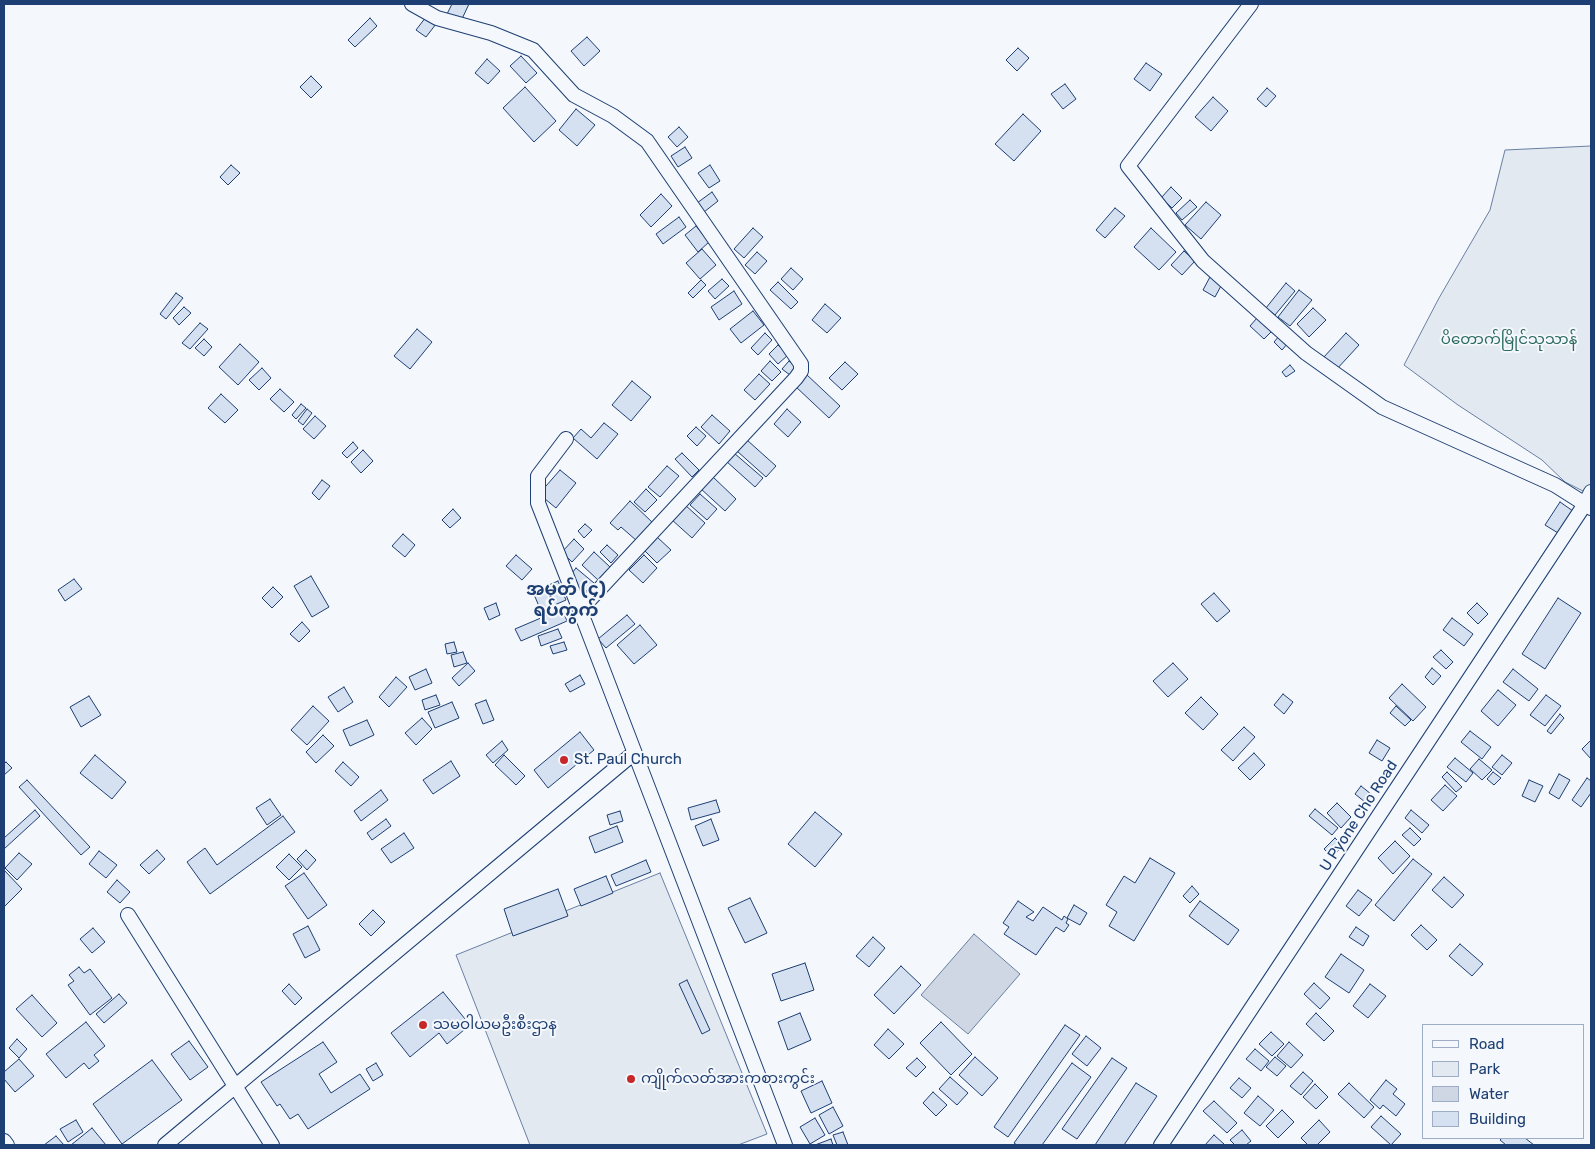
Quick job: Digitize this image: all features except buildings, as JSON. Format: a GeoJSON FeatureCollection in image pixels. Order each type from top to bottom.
{"type":"FeatureCollection","features":[{"type":"Feature","properties":{"kind":"street"},"geometry":{"type":"LineString","coordinates":[[412,4],[438,18],[491,33],[534,50],[574,94],[613,116],[647,141],[801,364],[801,371],[796,378],[580,610]]}},
{"type":"Feature","properties":{"kind":"street"},"geometry":{"type":"LineString","coordinates":[[1250,4],[1128,166],[1203,261],[1306,353],[1382,407],[1589,501]]}},
{"type":"Feature","properties":{"kind":"street"},"geometry":{"type":"LineString","coordinates":[[566,440],[538,476],[538,503],[785,1145]]}},
{"type":"Feature","properties":{"kind":"street","name":"U Pyone Cho Road"},"geometry":{"type":"LineString","coordinates":[[1162,1145],[1589,501]]}},
{"type":"Feature","properties":{"kind":"street"},"geometry":{"type":"LineString","coordinates":[[165,1145],[237,1087],[634,753]]}},
{"type":"Feature","properties":{"kind":"street"},"geometry":{"type":"LineString","coordinates":[[128,915],[272,1145]]}},
{"type":"Feature","properties":{"kind":"street"},"geometry":{"type":"LineString","coordinates":[[4,1141],[7,1145]]}},
{"type":"Feature","properties":{"kind":"green space","name":"ပိတောက်မြိုင်သုသာန်"},"geometry":{"type":"Polygon","coordinates":[[[1591,146],[1591,495],[1565,482],[1542,460],[1458,405],[1404,365],[1439,298],[1490,210],[1505,150],[1591,146]]]}},
{"type":"Feature","properties":{"kind":"green space"},"geometry":{"type":"Polygon","coordinates":[[[660,873],[767,1134],[738,1145],[530,1145],[456,955],[660,873]]]}},
{"type":"Feature","properties":{"kind":"water"},"geometry":{"type":"Polygon","coordinates":[[[974,934],[1020,974],[968,1034],[921,995],[974,934]]]}},
{"type":"Feature","properties":{"kind":"place","name":"St. Paul Church"},"geometry":{"type":"Point","coordinates":[564,760]}},
{"type":"Feature","properties":{"kind":"place","name":"သမဝါယမဦးစီးဌာန"},"geometry":{"type":"Point","coordinates":[423,1025]}},
{"type":"Feature","properties":{"kind":"place","name":"ကျိုက်လတ်အားကစားကွင်း"},"geometry":{"type":"Point","coordinates":[631,1079]}},
{"type":"Feature","properties":{"kind":"district","name":"အမှတ် (၄) ရပ်ကွက်"},"geometry":{"type":"Point","coordinates":[566,600]}}]}
